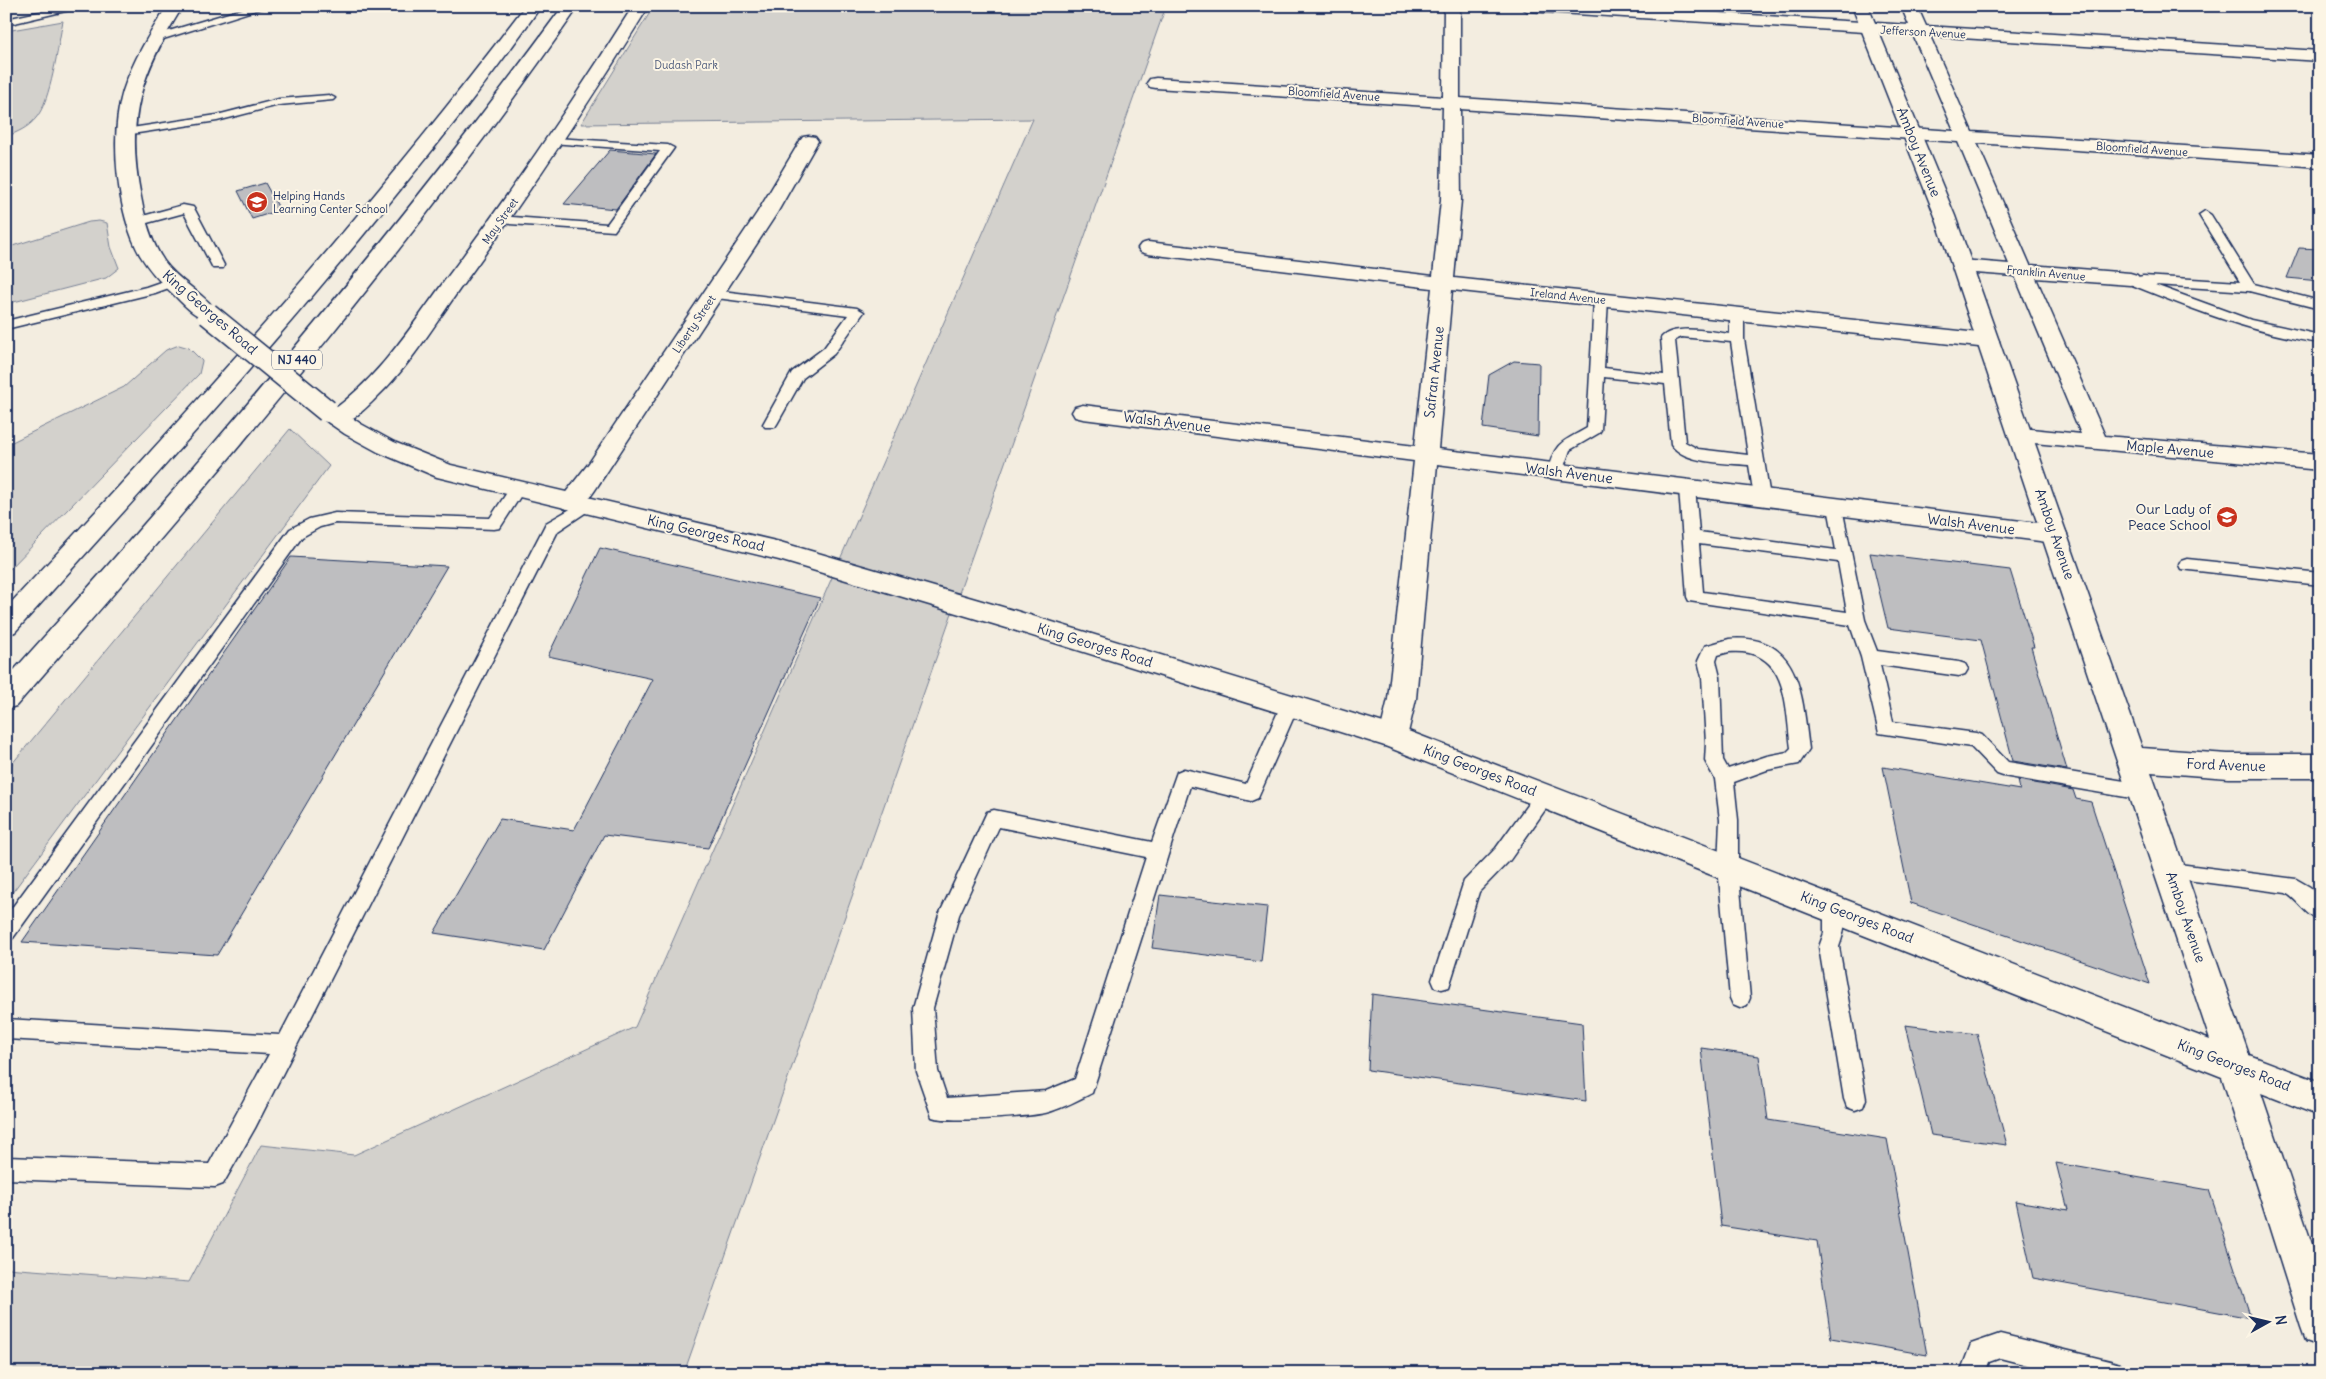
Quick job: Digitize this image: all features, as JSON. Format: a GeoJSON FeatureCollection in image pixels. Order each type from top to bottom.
{"type":"FeatureCollection","features":[{"type":"Feature","properties":{"kind":"main road","name":"King Georges Road"},"geometry":{"type":"LineString","coordinates":[[175,6],[153,39],[142,61],[130,93],[125,132],[125,156],[136,222],[150,255],[172,282],[208,314],[332,414],[361,434],[404,456],[445,471],[780,551],[1013,620],[1393,737],[2320,1099]]}},
{"type":"Feature","properties":{"kind":"main road","name":"NJ 440"},"geometry":{"type":"LineString","coordinates":[[6,625],[276,324],[445,122],[533,6]]}},
{"type":"Feature","properties":{"kind":"main road","name":"NJ 440"},"geometry":{"type":"LineString","coordinates":[[6,698],[145,542],[376,263],[487,122],[571,6]]}},
{"type":"Feature","properties":{"kind":"main road","name":"May Street"},"geometry":{"type":"LineString","coordinates":[[332,414],[359,403],[378,385],[500,220],[555,141],[641,6]]}},
{"type":"Feature","properties":{"kind":"main road","name":"Safran Avenue"},"geometry":{"type":"LineString","coordinates":[[1393,737],[1400,712],[1452,186],[1452,6]]}},
{"type":"Feature","properties":{"kind":"main road","name":"Jefferson Avenue"},"geometry":{"type":"LineString","coordinates":[[1527,6],[1865,17],[1920,31],[2320,56]]}},
{"type":"Feature","properties":{"kind":"main road"},"geometry":{"type":"LineString","coordinates":[[1909,6],[2096,442]]}},
{"type":"Feature","properties":{"kind":"main road","name":"Amboy Avenue"},"geometry":{"type":"LineString","coordinates":[[1865,17],[1962,266],[2171,871],[2320,1327]]}},
{"type":"Feature","properties":{"kind":"main road","name":"Bloomfield Avenue"},"geometry":{"type":"LineString","coordinates":[[1156,82],[2320,161]]}},
{"type":"Feature","properties":{"kind":"main road","name":"Liberty Street"},"geometry":{"type":"LineString","coordinates":[[579,503],[597,470],[767,213],[809,141]]}},
{"type":"Feature","properties":{"kind":"main road","name":"Ireland Avenue"},"geometry":{"type":"LineString","coordinates":[[1148,248],[1443,283],[1601,309],[1737,313],[1988,341]]}},
{"type":"Feature","properties":{"kind":"main road","name":"Franklin Avenue"},"geometry":{"type":"LineString","coordinates":[[1962,266],[2130,279]]}},
{"type":"Feature","properties":{"kind":"main road","name":"Walsh Avenue"},"geometry":{"type":"LineString","coordinates":[[1083,412],[2055,534]]}},
{"type":"Feature","properties":{"kind":"main road","name":"Maple Avenue"},"geometry":{"type":"LineString","coordinates":[[2021,436],[2320,462]]}},
{"type":"Feature","properties":{"kind":"main road","name":"Ford Avenue"},"geometry":{"type":"LineString","coordinates":[[2132,759],[2228,766],[2320,766]]}},
{"type":"Feature","properties":{"kind":"lane"},"geometry":{"type":"LineString","coordinates":[[6,22],[82,6]]}},
{"type":"Feature","properties":{"kind":"lane"},"geometry":{"type":"LineString","coordinates":[[153,39],[263,6]]}},
{"type":"Feature","properties":{"kind":"lane"},"geometry":{"type":"LineString","coordinates":[[125,132],[217,118],[279,102],[329,98]]}},
{"type":"Feature","properties":{"kind":"lane"},"geometry":{"type":"LineString","coordinates":[[500,220],[610,228],[668,148],[555,141]]}},
{"type":"Feature","properties":{"kind":"lane"},"geometry":{"type":"LineString","coordinates":[[136,222],[183,209],[189,210],[218,265]]}},
{"type":"Feature","properties":{"kind":"lane"},"geometry":{"type":"LineString","coordinates":[[2205,215],[2250,287]]}},
{"type":"Feature","properties":{"kind":"lane"},"geometry":{"type":"LineString","coordinates":[[2130,279],[2250,287],[2320,305]]}},
{"type":"Feature","properties":{"kind":"lane"},"geometry":{"type":"LineString","coordinates":[[2130,279],[2222,317],[2288,334],[2316,336]]}},
{"type":"Feature","properties":{"kind":"lane"},"geometry":{"type":"LineString","coordinates":[[6,325],[150,290],[172,282]]}},
{"type":"Feature","properties":{"kind":"lane"},"geometry":{"type":"LineString","coordinates":[[714,294],[841,308],[857,312],[829,351],[797,375],[770,424]]}},
{"type":"Feature","properties":{"kind":"lane"},"geometry":{"type":"LineString","coordinates":[[2306,300],[2320,313]]}},
{"type":"Feature","properties":{"kind":"lane"},"geometry":{"type":"LineString","coordinates":[[1556,471],[1559,453],[1565,444],[1594,430],[1601,309]]}},
{"type":"Feature","properties":{"kind":"lane"},"geometry":{"type":"LineString","coordinates":[[1737,313],[1737,339],[1762,497]]}},
{"type":"Feature","properties":{"kind":"lane"},"geometry":{"type":"LineString","coordinates":[[1737,339],[1681,334],[1668,338],[1670,380],[1678,444],[1694,454],[1756,461]]}},
{"type":"Feature","properties":{"kind":"lane"},"geometry":{"type":"LineString","coordinates":[[1598,372],[1670,380]]}},
{"type":"Feature","properties":{"kind":"lane"},"geometry":{"type":"LineString","coordinates":[[1687,488],[1695,597],[1857,620]]}},
{"type":"Feature","properties":{"kind":"lane"},"geometry":{"type":"LineString","coordinates":[[6,932],[296,534],[315,523],[335,518],[494,524],[517,489]]}},
{"type":"Feature","properties":{"kind":"lane"},"geometry":{"type":"LineString","coordinates":[[6,1168],[215,1176],[247,1120],[283,1045],[552,526],[579,503]]}},
{"type":"Feature","properties":{"kind":"lane"},"geometry":{"type":"LineString","coordinates":[[1836,507],[1857,620],[1870,657],[1885,728],[1976,740],[2003,769],[2143,792]]}},
{"type":"Feature","properties":{"kind":"lane"},"geometry":{"type":"LineString","coordinates":[[1691,537],[1845,557]]}},
{"type":"Feature","properties":{"kind":"lane"},"geometry":{"type":"LineString","coordinates":[[2187,565],[2320,579]]}},
{"type":"Feature","properties":{"kind":"lane"},"geometry":{"type":"LineString","coordinates":[[1724,778],[1767,763],[1793,759],[1800,749],[1791,693],[1782,666],[1771,654],[1753,645],[1722,646],[1711,650],[1707,661],[1711,677],[1715,743],[1714,761],[1724,778],[1729,820],[1728,867],[1740,998]]}},
{"type":"Feature","properties":{"kind":"lane"},"geometry":{"type":"LineString","coordinates":[[1870,657],[1959,669]]}},
{"type":"Feature","properties":{"kind":"lane"},"geometry":{"type":"LineString","coordinates":[[1158,851],[994,818],[949,915],[923,1008],[927,1071],[940,1109],[982,1108],[1047,1102],[1084,1086],[1158,851],[1184,777],[1251,794],[1290,705]]}},
{"type":"Feature","properties":{"kind":"lane"},"geometry":{"type":"LineString","coordinates":[[1442,980],[1471,887],[1503,854],[1545,795]]}},
{"type":"Feature","properties":{"kind":"lane"},"geometry":{"type":"LineString","coordinates":[[2171,871],[2289,884],[2303,894],[2320,912]]}},
{"type":"Feature","properties":{"kind":"lane"},"geometry":{"type":"LineString","coordinates":[[1834,908],[1834,933],[1830,947],[1856,1099]]}},
{"type":"Feature","properties":{"kind":"lane"},"geometry":{"type":"LineString","coordinates":[[6,1029],[283,1045]]}},
{"type":"Feature","properties":{"kind":"lane"},"geometry":{"type":"LineString","coordinates":[[1972,1373],[1980,1353],[2000,1346],[2110,1373]]}},
{"type":"Feature","properties":{"kind":"green space","name":"Dudash Park"},"geometry":{"type":"Polygon","coordinates":[[[654,6],[1166,6],[684,1373],[6,1373],[6,1268],[189,1282],[261,1145],[354,1155],[635,1027],[1033,119],[581,124],[654,6]]]}},
{"type":"Feature","properties":{"kind":"green space"},"geometry":{"type":"Polygon","coordinates":[[[63,21],[50,86],[41,110],[29,124],[6,137],[6,31],[63,21]]]}},
{"type":"Feature","properties":{"kind":"green space"},"geometry":{"type":"Polygon","coordinates":[[[99,221],[107,223],[111,247],[119,268],[106,278],[6,304],[6,248],[89,222],[99,221]]]}},
{"type":"Feature","properties":{"kind":"green space"},"geometry":{"type":"Polygon","coordinates":[[[179,345],[189,348],[202,361],[199,374],[6,573],[6,445],[124,387],[166,350],[179,345]]]}},
{"type":"Feature","properties":{"kind":"green space"},"geometry":{"type":"Polygon","coordinates":[[[290,429],[329,466],[6,901],[6,771],[290,429]]]}},
{"type":"Feature","properties":{"kind":"building"},"geometry":{"type":"Polygon","coordinates":[[[610,150],[656,154],[616,209],[564,204],[610,150]]]}},
{"type":"Feature","properties":{"kind":"building"},"geometry":{"type":"Polygon","coordinates":[[[265,183],[280,210],[252,219],[238,191],[265,183]]]}},
{"type":"Feature","properties":{"kind":"building"},"geometry":{"type":"Polygon","coordinates":[[[2299,248],[2320,249],[2320,281],[2287,278],[2299,248]]]}},
{"type":"Feature","properties":{"kind":"building"},"geometry":{"type":"Polygon","coordinates":[[[1514,361],[1539,363],[1538,436],[1483,428],[1489,375],[1514,361]]]}},
{"type":"Feature","properties":{"kind":"building"},"geometry":{"type":"Polygon","coordinates":[[[600,548],[820,598],[708,848],[604,835],[544,950],[434,933],[500,819],[574,830],[653,679],[548,656],[600,548]]]}},
{"type":"Feature","properties":{"kind":"building"},"geometry":{"type":"Polygon","coordinates":[[[1870,553],[2010,570],[2034,647],[2031,647],[2067,770],[2013,761],[1981,640],[1888,628],[1870,553]]]}},
{"type":"Feature","properties":{"kind":"building"},"geometry":{"type":"Polygon","coordinates":[[[291,557],[447,566],[217,955],[22,942],[291,557]]]}},
{"type":"Feature","properties":{"kind":"building"},"geometry":{"type":"Polygon","coordinates":[[[1883,767],[2020,790],[2018,780],[2073,790],[2076,799],[2091,802],[2150,984],[1911,903],[1883,767]]]}},
{"type":"Feature","properties":{"kind":"building"},"geometry":{"type":"Polygon","coordinates":[[[1160,895],[1267,907],[1261,962],[1152,948],[1160,895]]]}},
{"type":"Feature","properties":{"kind":"building"},"geometry":{"type":"Polygon","coordinates":[[[1372,994],[1582,1023],[1586,1101],[1368,1070],[1372,994]]]}},
{"type":"Feature","properties":{"kind":"building"},"geometry":{"type":"Polygon","coordinates":[[[1905,1025],[1977,1034],[2007,1145],[1931,1135],[1905,1025]]]}},
{"type":"Feature","properties":{"kind":"building"},"geometry":{"type":"Polygon","coordinates":[[[1701,1048],[1759,1056],[1768,1120],[1887,1139],[1927,1355],[1831,1338],[1817,1241],[1721,1226],[1701,1048]]]}},
{"type":"Feature","properties":{"kind":"building"},"geometry":{"type":"Polygon","coordinates":[[[2056,1163],[2209,1190],[2251,1318],[2033,1278],[2016,1201],[2068,1210],[2056,1163]]]}},
{"type":"Feature","properties":{"kind":"place","name":"Helping Hands Learning Center School"},"geometry":{"type":"Point","coordinates":[257,202]}},
{"type":"Feature","properties":{"kind":"place","name":"Our Lady of Peace School"},"geometry":{"type":"Point","coordinates":[2227,517]}}]}
